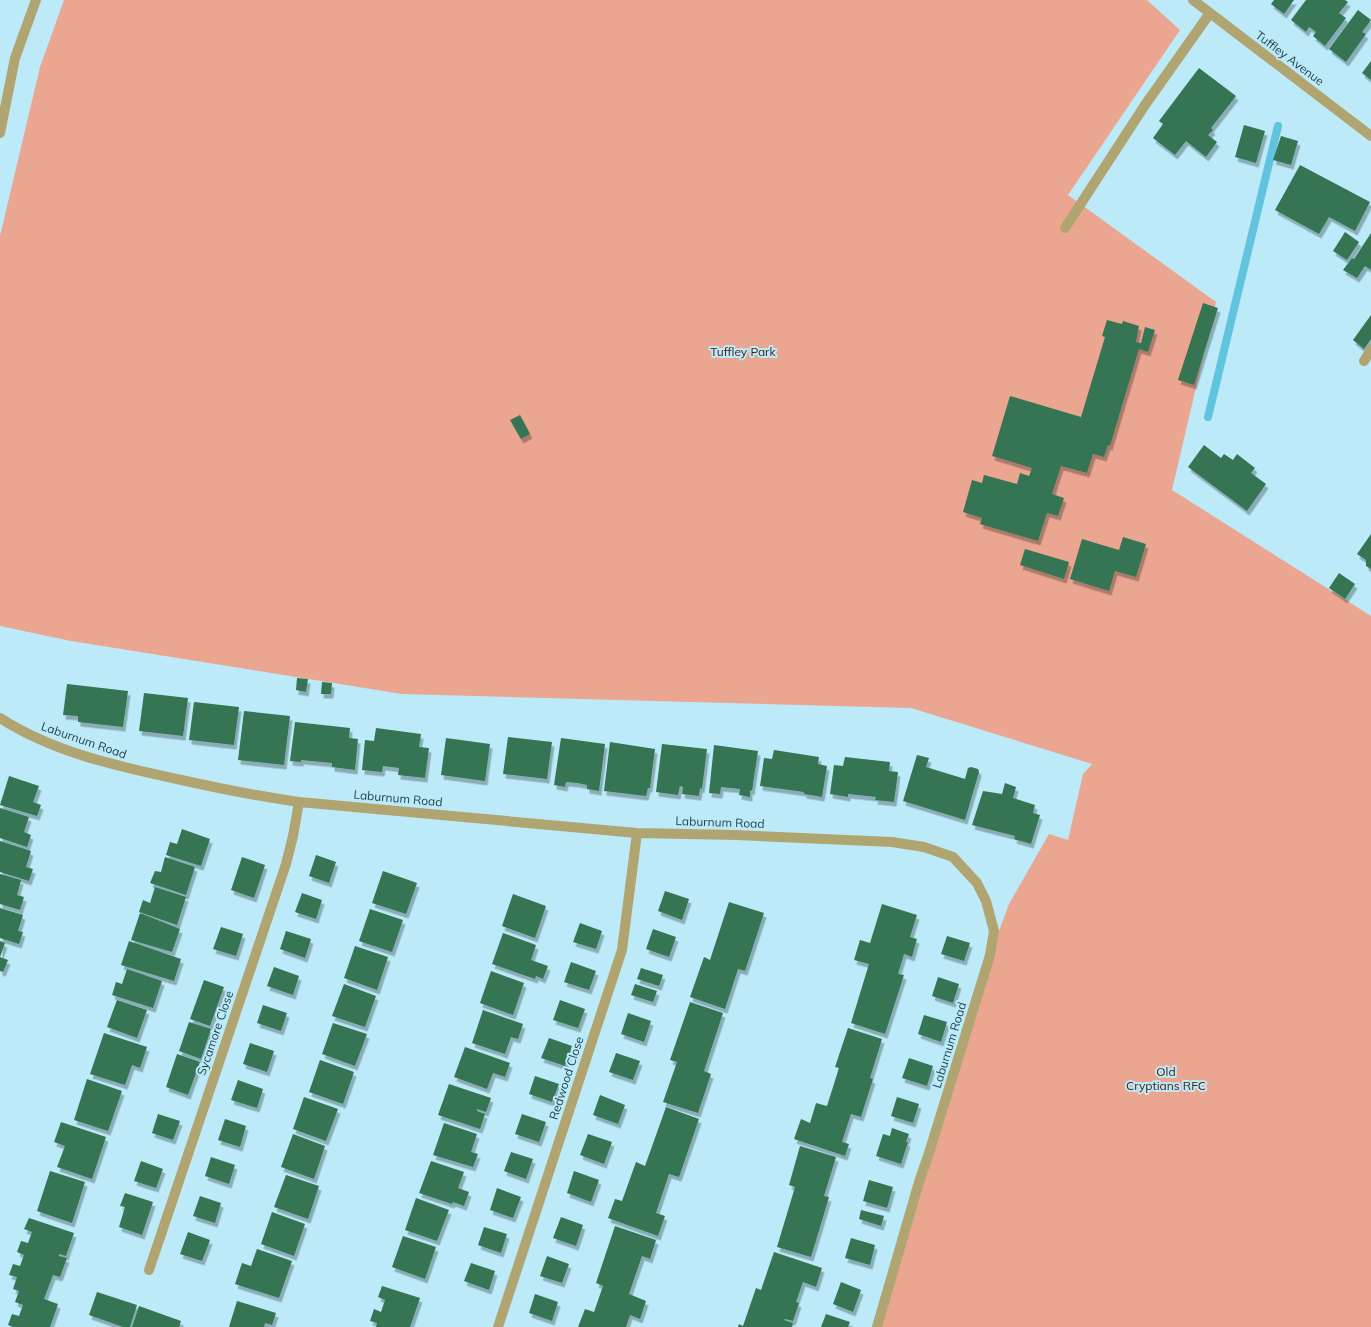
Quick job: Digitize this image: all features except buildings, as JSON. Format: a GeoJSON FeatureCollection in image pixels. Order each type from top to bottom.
{"type":"FeatureCollection","features":[{"type":"Feature","properties":{"kind":"street"},"geometry":{"type":"LineString","coordinates":[[0,133],[15,58],[36,0]]}},
{"type":"Feature","properties":{"kind":"street","name":"Tuffley Avenue"},"geometry":{"type":"LineString","coordinates":[[1193,0],[1371,136]]}},
{"type":"Feature","properties":{"kind":"street"},"geometry":{"type":"LineString","coordinates":[[1065,228],[1145,105],[1210,13]]}},
{"type":"Feature","properties":{"kind":"street"},"geometry":{"type":"LineString","coordinates":[[1364,361],[1371,350]]}},
{"type":"Feature","properties":{"kind":"street","name":"Laburnum Road"},"geometry":{"type":"LineString","coordinates":[[0,718],[22,733],[110,765],[255,796],[299,802],[637,833],[884,842],[924,847],[952,857],[977,883],[986,902],[994,930],[990,955],[919,1182],[877,1327]]}},
{"type":"Feature","properties":{"kind":"street","name":"Sycamore Close"},"geometry":{"type":"LineString","coordinates":[[149,1270],[286,864],[299,802]]}},
{"type":"Feature","properties":{"kind":"street","name":"Redwood Close"},"geometry":{"type":"LineString","coordinates":[[498,1327],[622,950],[637,833]]}},
{"type":"Feature","properties":{"kind":"green space","name":"Tuffley Park"},"geometry":{"type":"Polygon","coordinates":[[[64,0],[1147,0],[1180,30],[1068,195],[1216,302],[1172,490],[1371,616],[1371,1327],[877,1327],[990,955],[1009,904],[1049,834],[1068,840],[1083,774],[1092,764],[911,708],[402,694],[71,641],[0,626],[0,236],[40,67],[64,0]]]}},
{"type":"Feature","properties":{"kind":"waterway"},"geometry":{"type":"LineString","coordinates":[[1208,417],[1278,126]]}},
{"type":"Feature","properties":{"kind":"park label","name":"Old Cryptians RFC"},"geometry":{"type":"Point","coordinates":[1166,1078]}}]}
